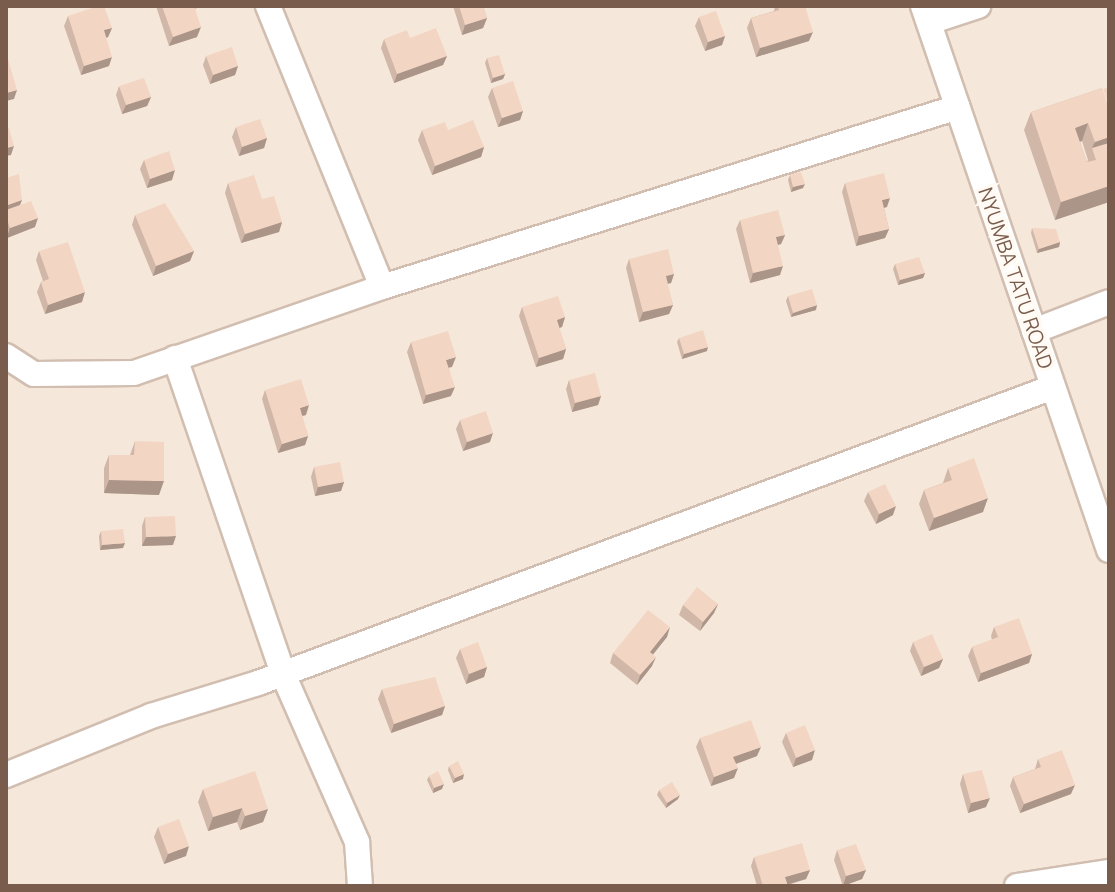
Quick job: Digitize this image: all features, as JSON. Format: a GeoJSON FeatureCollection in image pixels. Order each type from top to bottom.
{"type":"FeatureCollection","features":[{"type":"Feature","properties":{"kind":"street"},"geometry":{"type":"LineString","coordinates":[[268,6],[382,287]]}},
{"type":"Feature","properties":{"kind":"street"},"geometry":{"type":"LineString","coordinates":[[926,14],[978,6]]}},
{"type":"Feature","properties":{"kind":"street","name":"NYUMBA TATU ROAD"},"geometry":{"type":"LineString","coordinates":[[926,14],[1109,550]]}},
{"type":"Feature","properties":{"kind":"street"},"geometry":{"type":"LineString","coordinates":[[6,356],[34,374],[134,373],[382,287],[958,107]]}},
{"type":"Feature","properties":{"kind":"street"},"geometry":{"type":"LineString","coordinates":[[1034,331],[1109,302]]}},
{"type":"Feature","properties":{"kind":"street"},"geometry":{"type":"LineString","coordinates":[[175,358],[283,674],[357,842],[360,886]]}},
{"type":"Feature","properties":{"kind":"street"},"geometry":{"type":"LineString","coordinates":[[6,775],[151,716],[283,674],[1053,387]]}},
{"type":"Feature","properties":{"kind":"street"},"geometry":{"type":"LineString","coordinates":[[1017,886],[1109,872]]}},
{"type":"Feature","properties":{"kind":"shaded area"},"geometry":{"type":"Polygon","coordinates":[[[6,6],[1109,6],[1109,886],[6,886],[6,6]]]}},
{"type":"Feature","properties":{"kind":"building"},"geometry":{"type":"Polygon","coordinates":[[[104,6],[112,28],[104,30],[112,57],[84,66],[68,16],[104,6]]]}},
{"type":"Feature","properties":{"kind":"building"},"geometry":{"type":"Polygon","coordinates":[[[162,6],[194,6],[201,27],[173,37],[162,6]]]}},
{"type":"Feature","properties":{"kind":"building"},"geometry":{"type":"Polygon","coordinates":[[[459,6],[483,6],[487,18],[465,25],[459,6]]]}},
{"type":"Feature","properties":{"kind":"building"},"geometry":{"type":"Polygon","coordinates":[[[778,6],[805,6],[813,32],[760,48],[751,18],[779,10],[778,6]]]}},
{"type":"Feature","properties":{"kind":"building"},"geometry":{"type":"Polygon","coordinates":[[[716,11],[725,36],[708,42],[699,17],[716,11]]]}},
{"type":"Feature","properties":{"kind":"building"},"geometry":{"type":"Polygon","coordinates":[[[436,28],[447,56],[397,74],[384,39],[407,30],[410,38],[436,28]]]}},
{"type":"Feature","properties":{"kind":"building"},"geometry":{"type":"Polygon","coordinates":[[[232,47],[238,66],[213,75],[206,56],[232,47]]]}},
{"type":"Feature","properties":{"kind":"building"},"geometry":{"type":"Polygon","coordinates":[[[6,52],[17,90],[6,93],[6,52]]]}},
{"type":"Feature","properties":{"kind":"building"},"geometry":{"type":"Polygon","coordinates":[[[499,55],[505,74],[493,78],[487,58],[499,55]]]}},
{"type":"Feature","properties":{"kind":"building"},"geometry":{"type":"Polygon","coordinates":[[[144,78],[151,97],[126,105],[119,86],[144,78]]]}},
{"type":"Feature","properties":{"kind":"building"},"geometry":{"type":"Polygon","coordinates":[[[513,81],[523,111],[502,118],[492,88],[513,81]]]}},
{"type":"Feature","properties":{"kind":"building"},"geometry":{"type":"Polygon","coordinates":[[[1109,87],[1109,105],[1103,89],[1109,87]]]}},
{"type":"Feature","properties":{"kind":"building"},"geometry":{"type":"Polygon","coordinates":[[[1102,88],[1109,108],[1109,137],[1095,142],[1088,123],[1075,128],[1087,162],[1096,160],[1092,148],[1109,143],[1109,186],[1061,202],[1031,112],[1102,88]]]}},
{"type":"Feature","properties":{"kind":"building"},"geometry":{"type":"Polygon","coordinates":[[[260,119],[267,138],[242,147],[236,127],[260,119]]]}},
{"type":"Feature","properties":{"kind":"building"},"geometry":{"type":"Polygon","coordinates":[[[473,120],[484,147],[435,166],[422,130],[445,122],[448,130],[473,120]]]}},
{"type":"Feature","properties":{"kind":"building"},"geometry":{"type":"Polygon","coordinates":[[[9,128],[14,146],[6,148],[6,129],[9,128]]]}},
{"type":"Feature","properties":{"kind":"building"},"geometry":{"type":"Polygon","coordinates":[[[169,151],[175,170],[150,179],[144,160],[169,151]]]}},
{"type":"Feature","properties":{"kind":"building"},"geometry":{"type":"Polygon","coordinates":[[[801,172],[805,184],[793,187],[790,175],[801,172]]]}},
{"type":"Feature","properties":{"kind":"building"},"geometry":{"type":"Polygon","coordinates":[[[884,173],[890,198],[882,200],[889,229],[859,236],[845,183],[884,173]]]}},
{"type":"Feature","properties":{"kind":"building"},"geometry":{"type":"Polygon","coordinates":[[[19,174],[22,200],[8,205],[6,178],[19,174]]]}},
{"type":"Feature","properties":{"kind":"building"},"geometry":{"type":"Polygon","coordinates":[[[254,175],[262,199],[274,196],[282,222],[245,234],[228,183],[254,175]]]}},
{"type":"Feature","properties":{"kind":"building"},"geometry":{"type":"Polygon","coordinates":[[[31,201],[38,218],[10,228],[6,210],[31,201]]]}},
{"type":"Feature","properties":{"kind":"building"},"geometry":{"type":"Polygon","coordinates":[[[165,203],[194,251],[156,266],[135,215],[165,203]]]}},
{"type":"Feature","properties":{"kind":"building"},"geometry":{"type":"Polygon","coordinates":[[[778,210],[785,235],[776,237],[783,266],[753,273],[740,220],[778,210]]]}},
{"type":"Feature","properties":{"kind":"building"},"geometry":{"type":"Polygon","coordinates":[[[1032,228],[1056,229],[1060,242],[1039,249],[1032,228]]]}},
{"type":"Feature","properties":{"kind":"building"},"geometry":{"type":"Polygon","coordinates":[[[68,242],[85,292],[48,305],[41,282],[49,279],[39,251],[68,242]]]}},
{"type":"Feature","properties":{"kind":"building"},"geometry":{"type":"Polygon","coordinates":[[[668,249],[674,274],[666,276],[673,305],[643,312],[629,259],[668,249]]]}},
{"type":"Feature","properties":{"kind":"building"},"geometry":{"type":"Polygon","coordinates":[[[919,257],[925,273],[900,280],[895,264],[919,257]]]}},
{"type":"Feature","properties":{"kind":"building"},"geometry":{"type":"Polygon","coordinates":[[[812,289],[817,305],[793,313],[788,296],[812,289]]]}},
{"type":"Feature","properties":{"kind":"building"},"geometry":{"type":"Polygon","coordinates":[[[558,296],[565,317],[557,320],[566,349],[539,358],[522,307],[558,296]]]}},
{"type":"Feature","properties":{"kind":"building"},"geometry":{"type":"Polygon","coordinates":[[[703,330],[708,347],[684,354],[679,338],[703,330]]]}},
{"type":"Feature","properties":{"kind":"building"},"geometry":{"type":"Polygon","coordinates":[[[448,331],[456,357],[446,360],[455,387],[426,395],[411,342],[448,331]]]}},
{"type":"Feature","properties":{"kind":"building"},"geometry":{"type":"Polygon","coordinates":[[[595,373],[601,396],[575,403],[569,380],[595,373]]]}},
{"type":"Feature","properties":{"kind":"building"},"geometry":{"type":"Polygon","coordinates":[[[301,379],[309,405],[300,408],[308,436],[282,444],[265,390],[301,379]]]}},
{"type":"Feature","properties":{"kind":"building"},"geometry":{"type":"Polygon","coordinates":[[[486,411],[493,433],[467,442],[460,420],[486,411]]]}},
{"type":"Feature","properties":{"kind":"building"},"geometry":{"type":"Polygon","coordinates":[[[135,441],[164,442],[164,481],[109,480],[109,455],[134,455],[135,441]]]}},
{"type":"Feature","properties":{"kind":"building"},"geometry":{"type":"Polygon","coordinates":[[[974,458],[988,498],[934,518],[924,490],[952,480],[948,468],[974,458]]]}},
{"type":"Feature","properties":{"kind":"building"},"geometry":{"type":"Polygon","coordinates":[[[340,462],[344,482],[318,487],[314,467],[340,462]]]}},
{"type":"Feature","properties":{"kind":"building"},"geometry":{"type":"Polygon","coordinates":[[[885,484],[896,506],[879,514],[868,492],[885,484]]]}},
{"type":"Feature","properties":{"kind":"building"},"geometry":{"type":"Polygon","coordinates":[[[175,516],[176,536],[146,537],[145,517],[175,516]]]}},
{"type":"Feature","properties":{"kind":"building"},"geometry":{"type":"Polygon","coordinates":[[[123,529],[125,543],[102,545],[101,531],[123,529]]]}},
{"type":"Feature","properties":{"kind":"building"},"geometry":{"type":"Polygon","coordinates":[[[697,587],[718,604],[703,622],[683,605],[697,587]]]}},
{"type":"Feature","properties":{"kind":"building"},"geometry":{"type":"Polygon","coordinates":[[[648,610],[670,627],[650,652],[656,657],[640,675],[613,653],[648,610]]]}},
{"type":"Feature","properties":{"kind":"building"},"geometry":{"type":"Polygon","coordinates":[[[1019,618],[1032,654],[981,673],[972,647],[998,637],[994,627],[1019,618]]]}},
{"type":"Feature","properties":{"kind":"building"},"geometry":{"type":"Polygon","coordinates":[[[932,634],[943,659],[924,667],[913,642],[932,634]]]}},
{"type":"Feature","properties":{"kind":"building"},"geometry":{"type":"Polygon","coordinates":[[[478,642],[487,667],[469,674],[460,649],[478,642]]]}},
{"type":"Feature","properties":{"kind":"building"},"geometry":{"type":"Polygon","coordinates":[[[435,677],[445,706],[394,724],[382,689],[435,677]]]}},
{"type":"Feature","properties":{"kind":"building"},"geometry":{"type":"Polygon","coordinates":[[[751,720],[761,747],[733,757],[738,768],[714,777],[700,738],[751,720]]]}},
{"type":"Feature","properties":{"kind":"building"},"geometry":{"type":"Polygon","coordinates":[[[805,725],[815,750],[796,758],[786,733],[805,725]]]}},
{"type":"Feature","properties":{"kind":"building"},"geometry":{"type":"Polygon","coordinates":[[[1062,750],[1075,785],[1024,804],[1013,777],[1041,767],[1038,759],[1062,750]]]}},
{"type":"Feature","properties":{"kind":"building"},"geometry":{"type":"Polygon","coordinates":[[[458,761],[464,774],[455,778],[449,766],[458,761]]]}},
{"type":"Feature","properties":{"kind":"building"},"geometry":{"type":"Polygon","coordinates":[[[982,770],[990,798],[971,803],[963,774],[982,770]]]}},
{"type":"Feature","properties":{"kind":"building"},"geometry":{"type":"Polygon","coordinates":[[[255,771],[268,809],[245,816],[242,808],[213,817],[203,789],[255,771]]]}},
{"type":"Feature","properties":{"kind":"building"},"geometry":{"type":"Polygon","coordinates":[[[438,771],[444,784],[434,788],[429,776],[438,771]]]}},
{"type":"Feature","properties":{"kind":"building"},"geometry":{"type":"Polygon","coordinates":[[[672,782],[680,795],[667,803],[659,790],[672,782]]]}},
{"type":"Feature","properties":{"kind":"building"},"geometry":{"type":"Polygon","coordinates":[[[179,819],[189,846],[168,854],[158,827],[179,819]]]}},
{"type":"Feature","properties":{"kind":"building"},"geometry":{"type":"Polygon","coordinates":[[[802,843],[810,870],[785,877],[788,886],[763,886],[754,857],[802,843]]]}},
{"type":"Feature","properties":{"kind":"building"},"geometry":{"type":"Polygon","coordinates":[[[856,844],[866,870],[846,876],[837,850],[856,844]]]}}]}
